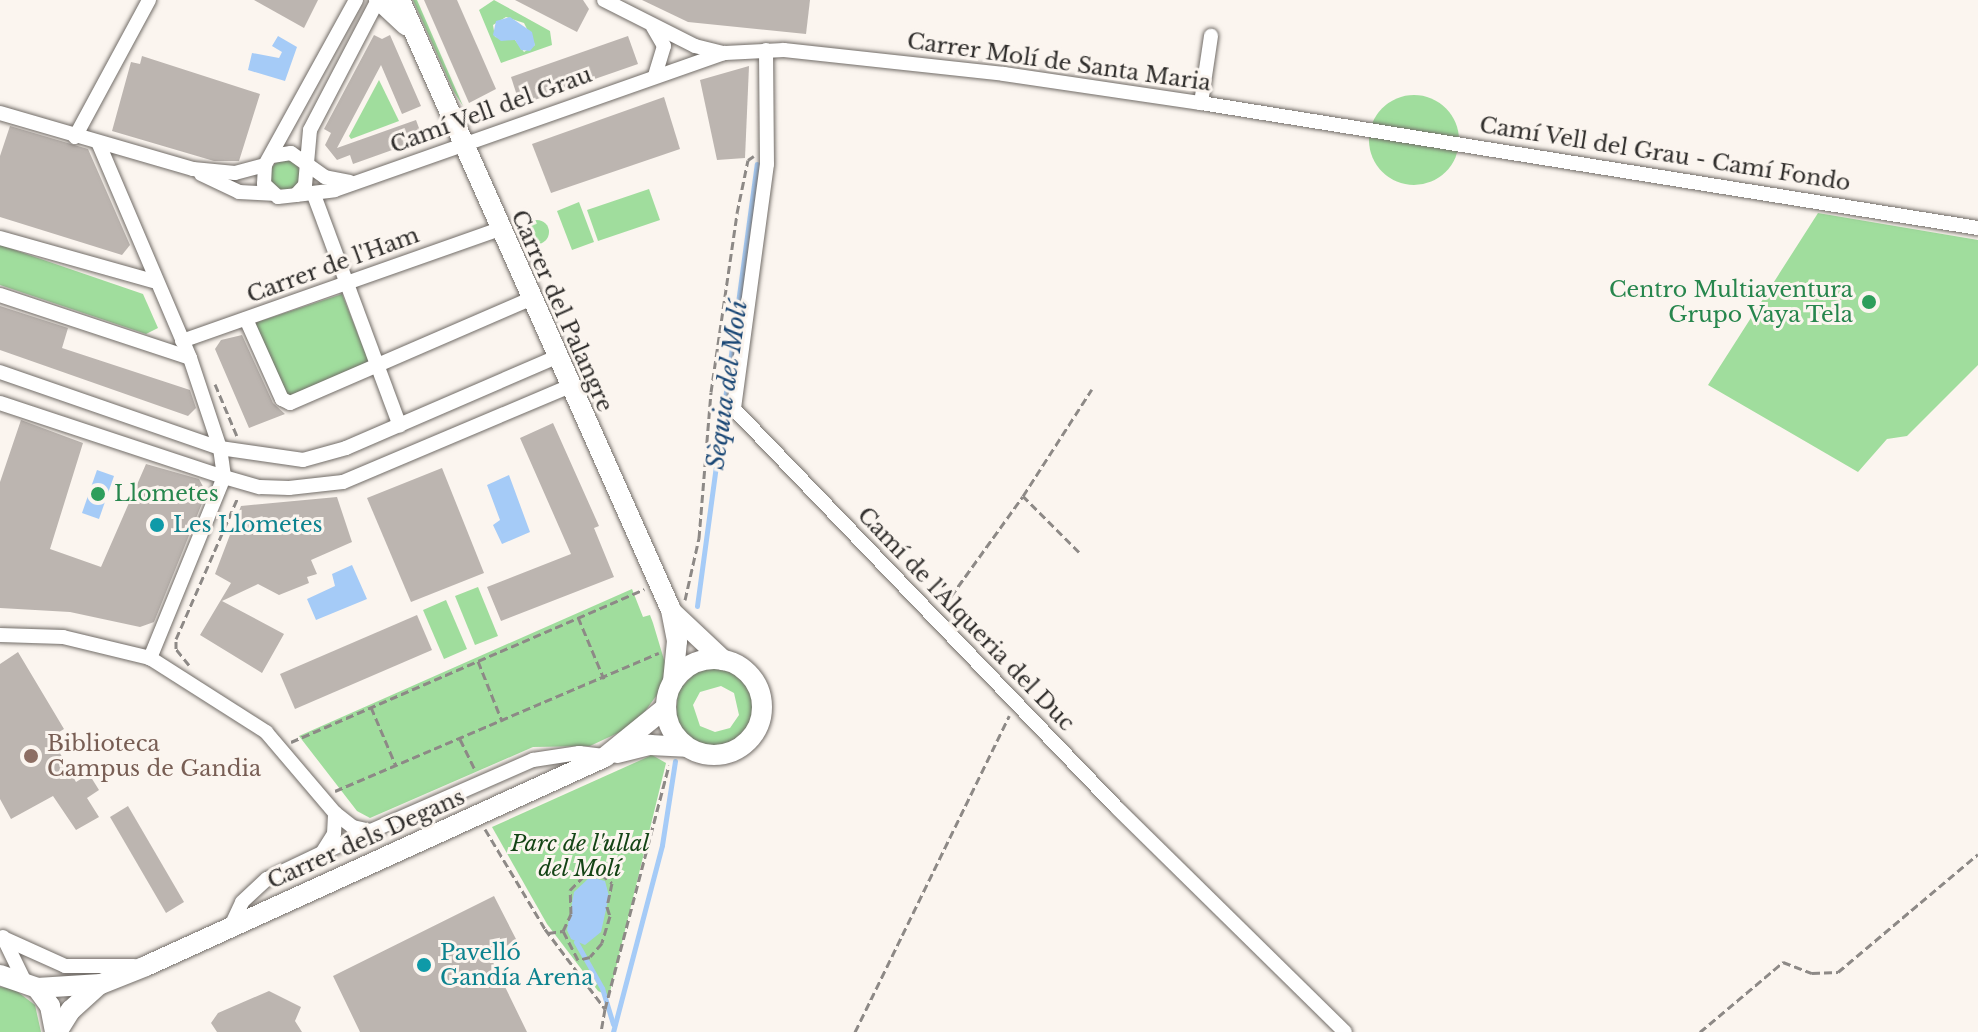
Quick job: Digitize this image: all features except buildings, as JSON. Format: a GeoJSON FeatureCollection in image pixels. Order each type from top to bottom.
{"type":"FeatureCollection","features":[{"type":"Feature","properties":{"kind":"street"},"geometry":{"type":"LineString","coordinates":[[75,137],[149,0]]}},
{"type":"Feature","properties":{"kind":"street"},"geometry":{"type":"LineString","coordinates":[[272,194],[264,184],[268,160],[356,0]]}},
{"type":"Feature","properties":{"kind":"street"},"geometry":{"type":"LineString","coordinates":[[193,169],[227,188],[296,195],[305,185],[305,166],[317,114],[378,0]]}},
{"type":"Feature","properties":{"kind":"street","name":"Carrer del Palangre"},"geometry":{"type":"LineString","coordinates":[[378,0],[411,31]]}},
{"type":"Feature","properties":{"kind":"street","name":"Carrer del Palangre"},"geometry":{"type":"LineString","coordinates":[[400,0],[460,145],[674,614],[677,641],[673,682]]}},
{"type":"Feature","properties":{"kind":"street"},"geometry":{"type":"LineString","coordinates":[[604,0],[650,24],[725,53]]}},
{"type":"Feature","properties":{"kind":"street"},"geometry":{"type":"LineString","coordinates":[[650,24],[664,46],[650,77]]}},
{"type":"Feature","properties":{"kind":"street"},"geometry":{"type":"LineString","coordinates":[[1201,103],[1211,36]]}},
{"type":"Feature","properties":{"kind":"street"},"geometry":{"type":"LineString","coordinates":[[766,50],[767,147]]}},
{"type":"Feature","properties":{"kind":"street","name":"Carrer Molí de Santa Maria"},"geometry":{"type":"LineString","coordinates":[[725,53],[766,50],[1004,74],[1345,125]]}},
{"type":"Feature","properties":{"kind":"street","name":"Camí Vell del Grau"},"geometry":{"type":"LineString","coordinates":[[296,195],[314,195],[725,53]]}},
{"type":"Feature","properties":{"kind":"street"},"geometry":{"type":"LineString","coordinates":[[0,113],[193,169],[235,173],[291,153],[305,166],[332,180],[352,182]]}},
{"type":"Feature","properties":{"kind":"street","name":"Camí Vell del Grau - Camí Fondo"},"geometry":{"type":"LineString","coordinates":[[1345,125],[1978,228]]}},
{"type":"Feature","properties":{"kind":"street"},"geometry":{"type":"LineString","coordinates":[[98,142],[153,281],[190,358],[220,448],[224,477],[150,658]]}},
{"type":"Feature","properties":{"kind":"street","name":"Camí de l'Alqueria del Duc"},"geometry":{"type":"LineString","coordinates":[[767,147],[734,409],[1016,702],[1345,1032]]}},
{"type":"Feature","properties":{"kind":"street"},"geometry":{"type":"LineString","coordinates":[[314,195],[400,426]]}},
{"type":"Feature","properties":{"kind":"street","name":"Carrer de l'Ham"},"geometry":{"type":"LineString","coordinates":[[182,341],[498,230]]}},
{"type":"Feature","properties":{"kind":"street"},"geometry":{"type":"LineString","coordinates":[[0,238],[153,281]]}},
{"type":"Feature","properties":{"kind":"street"},"geometry":{"type":"LineString","coordinates":[[0,295],[190,358]]}},
{"type":"Feature","properties":{"kind":"street"},"geometry":{"type":"LineString","coordinates":[[246,319],[282,399],[290,403],[530,299]]}},
{"type":"Feature","properties":{"kind":"street"},"geometry":{"type":"LineString","coordinates":[[0,372],[220,448],[303,460],[400,426],[556,357]]}},
{"type":"Feature","properties":{"kind":"street"},"geometry":{"type":"LineString","coordinates":[[0,403],[260,487],[343,482],[570,386]]}},
{"type":"Feature","properties":{"kind":"street","name":"Carrer del Palangre"},"geometry":{"type":"LineString","coordinates":[[674,614],[723,660]]}},
{"type":"Feature","properties":{"kind":"street"},"geometry":{"type":"LineString","coordinates":[[0,635],[63,637],[150,658],[225,702],[280,746],[335,813],[353,827],[371,831]]}},
{"type":"Feature","properties":{"kind":"street"},"geometry":{"type":"LineString","coordinates":[[723,660],[742,667],[754,679],[763,708],[754,735],[729,753],[714,756],[680,746],[664,709],[673,682],[692,664],[723,660]]}},
{"type":"Feature","properties":{"kind":"street","name":"Carrer dels Degans"},"geometry":{"type":"LineString","coordinates":[[56,1032],[77,1004],[101,984],[605,757],[664,709]]}},
{"type":"Feature","properties":{"kind":"street","name":"Carrer dels Degans"},"geometry":{"type":"LineString","coordinates":[[605,757],[680,746]]}},
{"type":"Feature","properties":{"kind":"street"},"geometry":{"type":"LineString","coordinates":[[231,926],[242,902],[267,879],[322,853],[533,760],[579,753],[605,757]]}},
{"type":"Feature","properties":{"kind":"street"},"geometry":{"type":"LineString","coordinates":[[322,853],[334,834],[335,813]]}},
{"type":"Feature","properties":{"kind":"street"},"geometry":{"type":"LineString","coordinates":[[2,933],[30,984],[50,1006],[56,1032]]}},
{"type":"Feature","properties":{"kind":"street","name":"Carrer dels Degans"},"geometry":{"type":"LineString","coordinates":[[2,933],[65,966],[146,966]]}},
{"type":"Feature","properties":{"kind":"street","name":"Carrer dels Degans"},"geometry":{"type":"LineString","coordinates":[[0,975],[30,984],[101,984]]}},
{"type":"Feature","properties":{"kind":"path"},"geometry":{"type":"LineString","coordinates":[[674,614],[699,538],[711,392],[737,213],[748,160],[767,147]]}},
{"type":"Feature","properties":{"kind":"path"},"geometry":{"type":"LineString","coordinates":[[935,619],[1023,496],[1092,389]]}},
{"type":"Feature","properties":{"kind":"path"},"geometry":{"type":"LineString","coordinates":[[190,663],[176,649],[176,639],[241,493]]}},
{"type":"Feature","properties":{"kind":"path"},"geometry":{"type":"LineString","coordinates":[[1023,496],[1079,552]]}},
{"type":"Feature","properties":{"kind":"path"},"geometry":{"type":"LineString","coordinates":[[280,746],[658,582]]}},
{"type":"Feature","properties":{"kind":"path"},"geometry":{"type":"LineString","coordinates":[[578,617],[604,679]]}},
{"type":"Feature","properties":{"kind":"path"},"geometry":{"type":"LineString","coordinates":[[324,796],[604,679],[677,641]]}},
{"type":"Feature","properties":{"kind":"path"},"geometry":{"type":"LineString","coordinates":[[478,660],[502,721]]}},
{"type":"Feature","properties":{"kind":"path"},"geometry":{"type":"LineString","coordinates":[[855,1032],[1016,702]]}},
{"type":"Feature","properties":{"kind":"path"},"geometry":{"type":"LineString","coordinates":[[371,707],[396,766]]}},
{"type":"Feature","properties":{"kind":"path"},"geometry":{"type":"LineString","coordinates":[[460,739],[482,784]]}},
{"type":"Feature","properties":{"kind":"path"},"geometry":{"type":"LineString","coordinates":[[601,1032],[680,746]]}},
{"type":"Feature","properties":{"kind":"path"},"geometry":{"type":"LineString","coordinates":[[477,815],[548,933],[606,1007]]}},
{"type":"Feature","properties":{"kind":"path"},"geometry":{"type":"LineString","coordinates":[[1700,1032],[1783,962],[1812,973],[1838,972],[1978,854]]}},
{"type":"Feature","properties":{"kind":"path"},"geometry":{"type":"LineString","coordinates":[[601,874],[612,883],[607,907],[610,916],[602,943],[586,959],[578,960],[563,931],[576,882],[585,875],[601,874]]}},
{"type":"Feature","properties":{"kind":"path"},"geometry":{"type":"LineString","coordinates":[[548,933],[563,931]]}},
{"type":"Feature","properties":{"kind":"green space"},"geometry":{"type":"Polygon","coordinates":[[[413,0],[417,0],[463,106],[454,92],[413,0]]]}},
{"type":"Feature","properties":{"kind":"green space"},"geometry":{"type":"Polygon","coordinates":[[[494,0],[550,31],[552,45],[501,63],[479,10],[494,0]],[[506,17],[493,25],[495,37],[515,40],[524,52],[535,45],[524,23],[506,17]]]}},
{"type":"Feature","properties":{"kind":"green space"},"geometry":{"type":"Polygon","coordinates":[[[379,80],[399,121],[351,139],[349,136],[379,80]]]}},
{"type":"Feature","properties":{"kind":"green space"},"geometry":{"type":"Polygon","coordinates":[[[1414,95],[1431,99],[1446,108],[1455,123],[1459,140],[1455,157],[1446,172],[1431,181],[1414,185],[1397,181],[1382,172],[1373,157],[1369,140],[1373,123],[1382,108],[1397,99],[1414,95]]]}},
{"type":"Feature","properties":{"kind":"green space"},"geometry":{"type":"Polygon","coordinates":[[[285,160],[296,164],[300,175],[296,186],[285,190],[274,186],[270,175],[274,164],[285,160]]]}},
{"type":"Feature","properties":{"kind":"green space"},"geometry":{"type":"Polygon","coordinates":[[[649,189],[660,220],[598,241],[587,210],[649,189]]]}},
{"type":"Feature","properties":{"kind":"green space"},"geometry":{"type":"Polygon","coordinates":[[[579,202],[594,242],[572,250],[557,211],[579,202]]]}},
{"type":"Feature","properties":{"kind":"green space","name":"Centro Multiaventura Grupo Vaya Tela"},"geometry":{"type":"Polygon","coordinates":[[[1818,213],[1978,240],[1978,365],[1907,436],[1887,439],[1858,472],[1708,385],[1818,213]]]}},
{"type":"Feature","properties":{"kind":"green space"},"geometry":{"type":"Polygon","coordinates":[[[537,220],[545,224],[549,232],[545,240],[537,244],[529,240],[525,232],[529,224],[537,220]]]}},
{"type":"Feature","properties":{"kind":"green space"},"geometry":{"type":"Polygon","coordinates":[[[0,245],[143,294],[158,328],[146,334],[0,285],[0,245]]]}},
{"type":"Feature","properties":{"kind":"green space"},"geometry":{"type":"Polygon","coordinates":[[[342,294],[370,365],[293,396],[284,395],[252,324],[342,294]]]}},
{"type":"Feature","properties":{"kind":"green space"},"geometry":{"type":"Polygon","coordinates":[[[478,587],[498,636],[475,645],[455,596],[478,587]]]}},
{"type":"Feature","properties":{"kind":"green space"},"geometry":{"type":"Polygon","coordinates":[[[632,589],[643,617],[650,615],[653,623],[665,663],[662,688],[635,725],[590,746],[533,747],[370,818],[357,811],[299,736],[632,589]]]}},
{"type":"Feature","properties":{"kind":"green space"},"geometry":{"type":"Polygon","coordinates":[[[446,600],[467,649],[444,659],[423,610],[446,600]]]}},
{"type":"Feature","properties":{"kind":"green space"},"geometry":{"type":"Polygon","coordinates":[[[709,668],[735,672],[753,691],[755,718],[750,730],[729,746],[702,746],[681,730],[676,718],[678,691],[696,672],[709,668]],[[721,686],[700,692],[693,705],[700,726],[715,732],[730,728],[739,715],[734,693],[721,686]]]}},
{"type":"Feature","properties":{"kind":"green space","name":"Parc de l'ullal del Molí"},"geometry":{"type":"Polygon","coordinates":[[[652,755],[666,763],[609,996],[598,991],[547,924],[492,827],[652,755]]]}},
{"type":"Feature","properties":{"kind":"green space"},"geometry":{"type":"Polygon","coordinates":[[[0,987],[14,989],[35,1005],[41,1032],[0,1032],[0,987]]]}},
{"type":"Feature","properties":{"kind":"water"},"geometry":{"type":"Polygon","coordinates":[[[510,17],[532,32],[535,45],[530,51],[521,50],[515,40],[501,41],[493,35],[496,21],[510,17]]]}},
{"type":"Feature","properties":{"kind":"water"},"geometry":{"type":"Polygon","coordinates":[[[278,36],[297,47],[285,81],[248,70],[252,53],[279,58],[282,52],[272,46],[278,36]]]}},
{"type":"Feature","properties":{"kind":"water","name":"Llometes"},"geometry":{"type":"Polygon","coordinates":[[[97,470],[114,476],[99,519],[82,513],[97,470]]]}},
{"type":"Feature","properties":{"kind":"water"},"geometry":{"type":"Polygon","coordinates":[[[509,475],[530,532],[502,544],[493,525],[500,520],[487,485],[509,475]]]}},
{"type":"Feature","properties":{"kind":"water"},"geometry":{"type":"Polygon","coordinates":[[[352,565],[367,599],[316,620],[307,599],[335,586],[332,574],[352,565]]]}},
{"type":"Feature","properties":{"kind":"water"},"geometry":{"type":"Polygon","coordinates":[[[590,877],[605,881],[609,896],[601,932],[585,945],[571,939],[567,930],[574,892],[590,877]]]}},
{"type":"Feature","properties":{"kind":"waterway","name":"Sèquia del Molí"},"geometry":{"type":"LineString","coordinates":[[697,606],[757,164]]}},
{"type":"Feature","properties":{"kind":"waterway","name":"Sèquia del Molí"},"geometry":{"type":"LineString","coordinates":[[613,1032],[662,845],[675,761]]}},
{"type":"Feature","properties":{"kind":"waterway"},"geometry":{"type":"LineString","coordinates":[[576,942],[602,988],[613,1024]]}},
{"type":"Feature","properties":{"kind":"place","name":"Centro Multiaventura Grupo Vaya Tela"},"geometry":{"type":"Point","coordinates":[1869,302]}},
{"type":"Feature","properties":{"kind":"place","name":"Llometes"},"geometry":{"type":"Point","coordinates":[98,494]}},
{"type":"Feature","properties":{"kind":"place","name":"Les Llometes"},"geometry":{"type":"Point","coordinates":[157,525]}},
{"type":"Feature","properties":{"kind":"place","name":"Biblioteca Campus de Gandia"},"geometry":{"type":"Point","coordinates":[31,756]}},
{"type":"Feature","properties":{"kind":"place","name":"Pavelló Gandía Arena"},"geometry":{"type":"Point","coordinates":[424,965]}}]}
